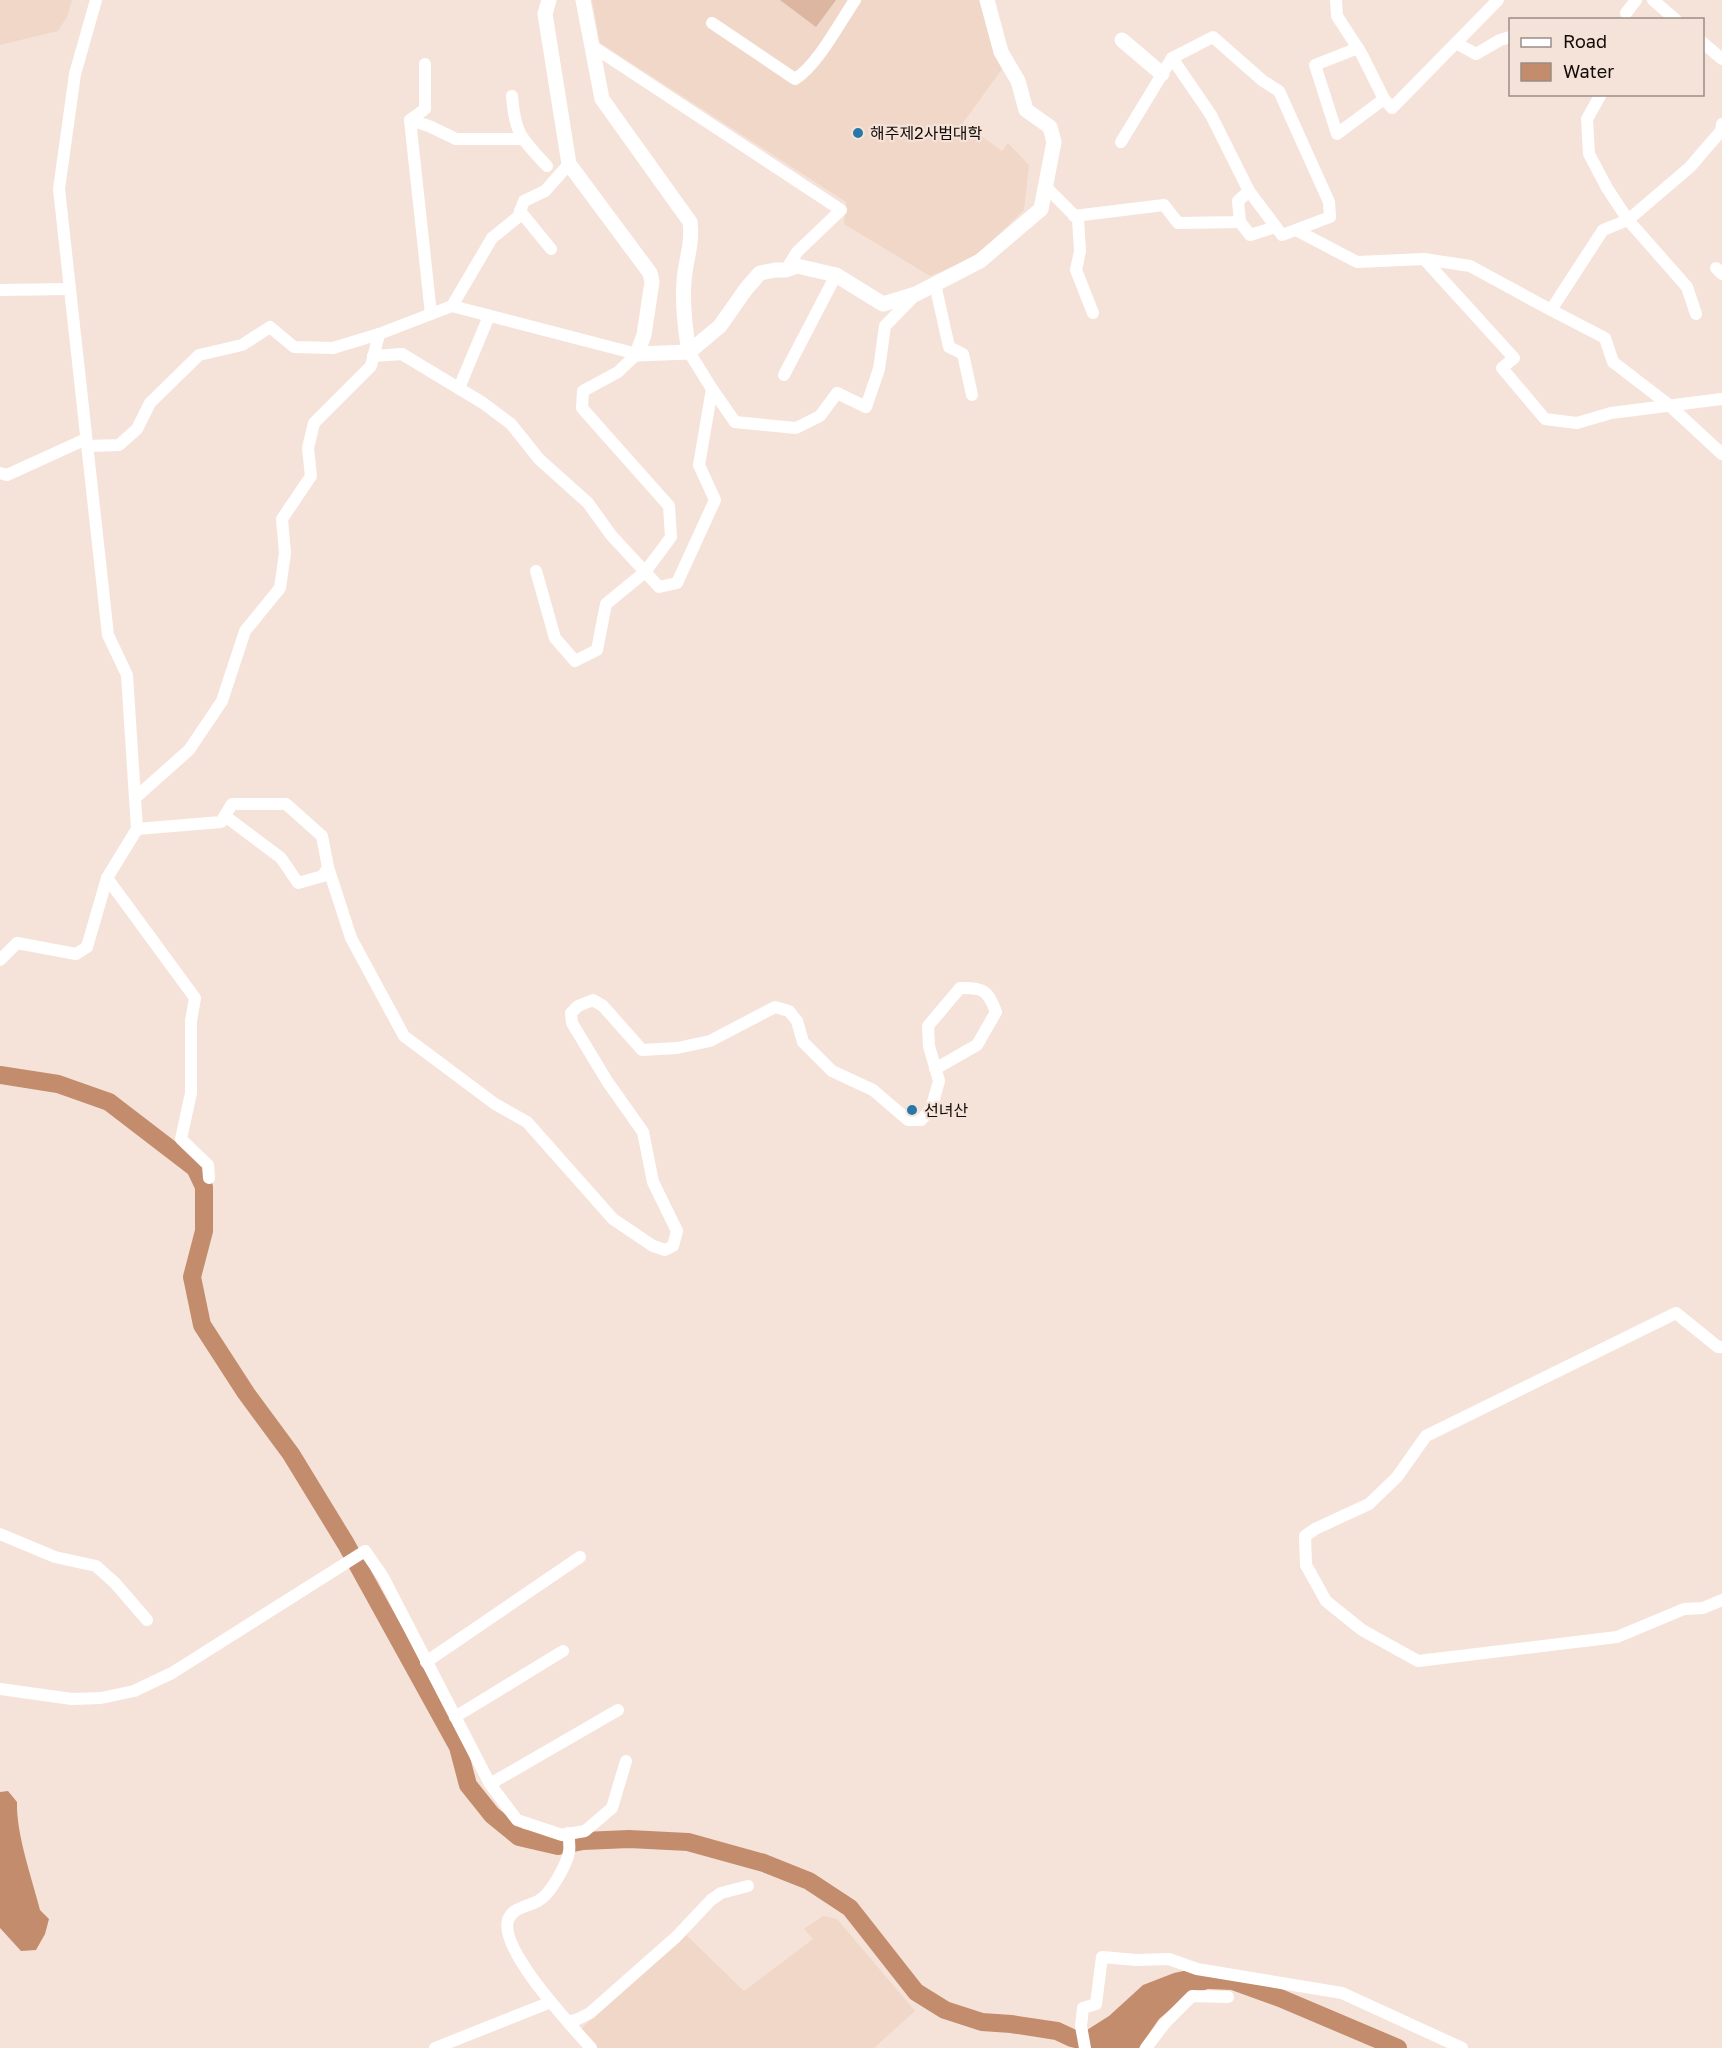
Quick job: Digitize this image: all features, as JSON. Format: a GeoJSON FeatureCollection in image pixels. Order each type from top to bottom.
{"type":"FeatureCollection","features":[{"type":"Feature","properties":{"kind":"street"},"geometry":{"type":"LineString","coordinates":[[0,960],[17,943],[76,954],[87,947],[107,878],[137,829],[127,675],[108,635],[58,189],[75,74],[96,0]]}},
{"type":"Feature","properties":{"kind":"street"},"geometry":{"type":"LineString","coordinates":[[536,571],[555,638],[575,661],[597,650],[606,604],[645,572],[671,537],[669,506],[582,408],[583,392],[618,372],[637,354],[644,335],[652,282],[650,273],[569,164],[545,14],[549,0]]}},
{"type":"Feature","properties":{"kind":"street"},"geometry":{"type":"LineString","coordinates":[[582,0],[602,99],[690,222],[692,237],[683,299],[683,318],[689,352],[735,422],[796,428],[819,416],[837,393],[866,407],[879,369],[885,326],[916,294]]}},
{"type":"Feature","properties":{"kind":"street"},"geometry":{"type":"LineString","coordinates":[[711,23],[795,79],[812,63],[855,0]]}},
{"type":"Feature","properties":{"kind":"street"},"geometry":{"type":"LineString","coordinates":[[2,475],[87,443],[119,445],[137,429],[150,404],[200,355],[243,345],[270,327],[294,347],[333,348],[379,334],[452,306],[637,354],[689,352],[720,326],[760,273],[786,270],[797,266],[836,275],[883,304],[916,294],[980,261],[1041,209],[1054,141],[1050,127],[1026,110],[1018,81],[1001,52],[987,0]]}},
{"type":"Feature","properties":{"kind":"street"},"geometry":{"type":"LineString","coordinates":[[1336,0],[1337,16],[1358,48],[1384,99],[1392,108],[1498,0]]}},
{"type":"Feature","properties":{"kind":"street"},"geometry":{"type":"LineString","coordinates":[[1626,13],[1636,0]]}},
{"type":"Feature","properties":{"kind":"street"},"geometry":{"type":"LineString","coordinates":[[1653,0],[1674,18]]}},
{"type":"Feature","properties":{"kind":"street"},"geometry":{"type":"LineString","coordinates":[[1121,142],[1172,58],[1213,37],[1243,61],[1263,81],[1279,91],[1329,202],[1330,217],[1282,235],[1249,191],[1211,115],[1172,58]]}},
{"type":"Feature","properties":{"kind":"street"},"geometry":{"type":"LineString","coordinates":[[1456,43],[1476,54],[1509,37]]}},
{"type":"Feature","properties":{"kind":"street"},"geometry":{"type":"LineString","coordinates":[[1122,40],[1162,74]]}},
{"type":"Feature","properties":{"kind":"street"},"geometry":{"type":"LineString","coordinates":[[1704,44],[1722,59]]}},
{"type":"Feature","properties":{"kind":"street"},"geometry":{"type":"LineString","coordinates":[[592,46],[841,210],[797,252],[786,270]]}},
{"type":"Feature","properties":{"kind":"street"},"geometry":{"type":"LineString","coordinates":[[1358,48],[1316,65],[1337,134],[1384,99]]}},
{"type":"Feature","properties":{"kind":"street"},"geometry":{"type":"LineString","coordinates":[[410,120],[425,109],[425,64]]}},
{"type":"Feature","properties":{"kind":"street"},"geometry":{"type":"LineString","coordinates":[[512,96],[514,122],[523,140],[546,166]]}},
{"type":"Feature","properties":{"kind":"street"},"geometry":{"type":"LineString","coordinates":[[1600,96],[1587,118],[1589,154],[1607,188],[1628,220],[1687,287],[1696,314]]}},
{"type":"Feature","properties":{"kind":"street"},"geometry":{"type":"LineString","coordinates":[[410,120],[456,139],[523,140]]}},
{"type":"Feature","properties":{"kind":"street"},"geometry":{"type":"LineString","coordinates":[[410,120],[431,314]]}},
{"type":"Feature","properties":{"kind":"street"},"geometry":{"type":"LineString","coordinates":[[1551,310],[1604,230],[1628,220],[1690,167],[1721,131],[1722,124]]}},
{"type":"Feature","properties":{"kind":"street"},"geometry":{"type":"LineString","coordinates":[[452,306],[492,238],[518,216],[524,201],[545,191],[569,164]]}},
{"type":"Feature","properties":{"kind":"street"},"geometry":{"type":"LineString","coordinates":[[1045,186],[1078,219],[1080,251],[1076,270],[1093,313]]}},
{"type":"Feature","properties":{"kind":"street"},"geometry":{"type":"LineString","coordinates":[[1249,191],[1238,201],[1240,222],[1250,235],[1276,227]]}},
{"type":"Feature","properties":{"kind":"street"},"geometry":{"type":"LineString","coordinates":[[1074,216],[1164,205],[1178,223],[1240,222]]}},
{"type":"Feature","properties":{"kind":"street"},"geometry":{"type":"LineString","coordinates":[[520,211],[551,249]]}},
{"type":"Feature","properties":{"kind":"street"},"geometry":{"type":"LineString","coordinates":[[1296,230],[1357,262],[1424,259],[1470,266],[1605,338],[1613,362],[1669,405],[1722,454]]}},
{"type":"Feature","properties":{"kind":"street"},"geometry":{"type":"LineString","coordinates":[[1424,259],[1514,358],[1502,368],[1545,419],[1577,423],[1611,413],[1722,399]]}},
{"type":"Feature","properties":{"kind":"street"},"geometry":{"type":"LineString","coordinates":[[784,375],[836,275]]}},
{"type":"Feature","properties":{"kind":"street"},"geometry":{"type":"LineString","coordinates":[[935,284],[949,347],[963,354],[972,395]]}},
{"type":"Feature","properties":{"kind":"street"},"geometry":{"type":"LineString","coordinates":[[0,290],[70,289]]}},
{"type":"Feature","properties":{"kind":"street"},"geometry":{"type":"LineString","coordinates":[[459,388],[489,316]]}},
{"type":"Feature","properties":{"kind":"street"},"geometry":{"type":"LineString","coordinates":[[135,798],[189,750],[222,701],[244,631],[280,588],[285,553],[282,519],[311,476],[308,448],[314,423],[371,366],[379,334]]}},
{"type":"Feature","properties":{"kind":"street"},"geometry":{"type":"LineString","coordinates":[[373,356],[402,354],[483,403],[511,424],[539,459],[588,503],[611,536],[659,587],[677,583],[715,500],[699,465],[712,389]]}},
{"type":"Feature","properties":{"kind":"street"},"geometry":{"type":"LineString","coordinates":[[137,829],[221,822],[232,804],[286,804],[322,836],[328,867],[351,938],[404,1036],[495,1104],[526,1122],[613,1219],[653,1246],[665,1250],[673,1246],[677,1231],[653,1182],[643,1132],[607,1081],[572,1023],[571,1012],[578,1006],[593,1000],[603,1006],[642,1050],[677,1048],[710,1041],[775,1007],[789,1011],[797,1022],[802,1042],[832,1071],[873,1090],[908,1120],[921,1120],[931,1109],[939,1081],[935,1069],[929,1046],[928,1026],[960,988],[977,987],[990,996],[996,1012],[991,1023],[977,1045],[935,1069]]}},
{"type":"Feature","properties":{"kind":"street"},"geometry":{"type":"LineString","coordinates":[[225,816],[281,858],[297,882],[323,876],[328,867]]}},
{"type":"Feature","properties":{"kind":"street"},"geometry":{"type":"LineString","coordinates":[[107,878],[195,998],[191,1021],[191,1093],[181,1139],[208,1165],[209,1178]]}},
{"type":"Feature","properties":{"kind":"street"},"geometry":{"type":"LineString","coordinates":[[1722,1347],[1718,1347],[1676,1313],[1426,1436],[1397,1477],[1370,1504],[1315,1529],[1305,1536],[1306,1565],[1326,1600],[1362,1630],[1418,1661],[1617,1637],[1684,1609],[1703,1608],[1722,1600]]}},
{"type":"Feature","properties":{"kind":"street"},"geometry":{"type":"LineString","coordinates":[[0,1534],[55,1557],[96,1566],[115,1583],[147,1620]]}},
{"type":"Feature","properties":{"kind":"street"},"geometry":{"type":"LineString","coordinates":[[0,1689],[72,1699],[101,1698],[134,1691],[172,1673],[348,1564],[365,1551],[383,1577],[490,1784],[517,1820],[562,1834],[569,1835],[585,1831],[612,1808],[626,1761]]}},
{"type":"Feature","properties":{"kind":"street"},"geometry":{"type":"LineString","coordinates":[[426,1662],[580,1557]]}},
{"type":"Feature","properties":{"kind":"street"},"geometry":{"type":"LineString","coordinates":[[455,1717],[563,1651]]}},
{"type":"Feature","properties":{"kind":"street"},"geometry":{"type":"LineString","coordinates":[[490,1784],[618,1710]]}},
{"type":"Feature","properties":{"kind":"street"},"geometry":{"type":"LineString","coordinates":[[569,1835],[569,1853],[554,1885],[539,1901],[518,1908],[508,1919],[507,1935],[526,1970],[550,2002],[591,2048]]}},
{"type":"Feature","properties":{"kind":"street"},"geometry":{"type":"LineString","coordinates":[[568,2022],[590,2013],[676,1938],[711,1900],[721,1893],[748,1886]]}},
{"type":"Feature","properties":{"kind":"street"},"geometry":{"type":"LineString","coordinates":[[1085,2048],[1082,2027],[1083,2008],[1096,2004],[1102,1957],[1137,1960],[1169,1959],[1197,1969],[1301,1984],[1342,1993],[1462,2048]]}},
{"type":"Feature","properties":{"kind":"street"},"geometry":{"type":"LineString","coordinates":[[1146,2048],[1165,2023],[1192,1996],[1228,1997]]}},
{"type":"Feature","properties":{"kind":"street"},"geometry":{"type":"LineString","coordinates":[[435,2048],[550,2002]]}},
{"type":"Feature","properties":{"kind":"shaded area"},"geometry":{"type":"Polygon","coordinates":[[[0,0],[72,0],[67,17],[58,31],[0,45],[0,0]]]}},
{"type":"Feature","properties":{"kind":"shaded area","name":"해주제2사범대학"},"geometry":{"type":"Polygon","coordinates":[[[592,0],[982,0],[1002,69],[963,123],[1002,151],[1008,143],[1029,165],[1024,210],[974,258],[930,276],[844,224],[846,202],[600,43],[592,0]]]}},
{"type":"Feature","properties":{"kind":"shaded area"},"geometry":{"type":"Polygon","coordinates":[[[780,0],[836,0],[816,27],[780,0]]]}},
{"type":"Feature","properties":{"kind":"shaded area"},"geometry":{"type":"Polygon","coordinates":[[[823,1916],[837,1919],[915,2011],[874,2048],[598,2048],[581,2029],[684,1933],[744,1991],[813,1939],[804,1929],[823,1916]]]}},
{"type":"Feature","properties":{"kind":"water"},"geometry":{"type":"Polygon","coordinates":[[[8,1791],[17,1802],[19,1828],[40,1910],[49,1919],[45,1934],[36,1950],[21,1951],[0,1928],[0,1792],[8,1791]]]}},
{"type":"Feature","properties":{"kind":"water"},"geometry":{"type":"Polygon","coordinates":[[[1188,1970],[1233,1981],[1186,1996],[1159,2019],[1139,2048],[1076,2048],[1079,2035],[1109,2016],[1143,1985],[1188,1970]]]}},
{"type":"Feature","properties":{"kind":"waterway"},"geometry":{"type":"LineString","coordinates":[[0,1075],[58,1084],[109,1102],[195,1168],[204,1187],[204,1231],[192,1277],[202,1325],[246,1393],[291,1454],[346,1544],[458,1747],[468,1785],[492,1815],[519,1837],[558,1846],[583,1841],[629,1839],[688,1842],[764,1863],[809,1881],[850,1908],[916,1992],[945,2010],[982,2022],[1057,2031],[1088,2042],[1099,2038]]}},
{"type":"Feature","properties":{"kind":"waterway"},"geometry":{"type":"LineString","coordinates":[[1209,1980],[1233,1981],[1280,1998],[1398,2048]]}},
{"type":"Feature","properties":{"kind":"place","name":"해주제2사범대학"},"geometry":{"type":"Point","coordinates":[858,133]}},
{"type":"Feature","properties":{"kind":"place","name":"선녀산"},"geometry":{"type":"Point","coordinates":[912,1110]}}]}
